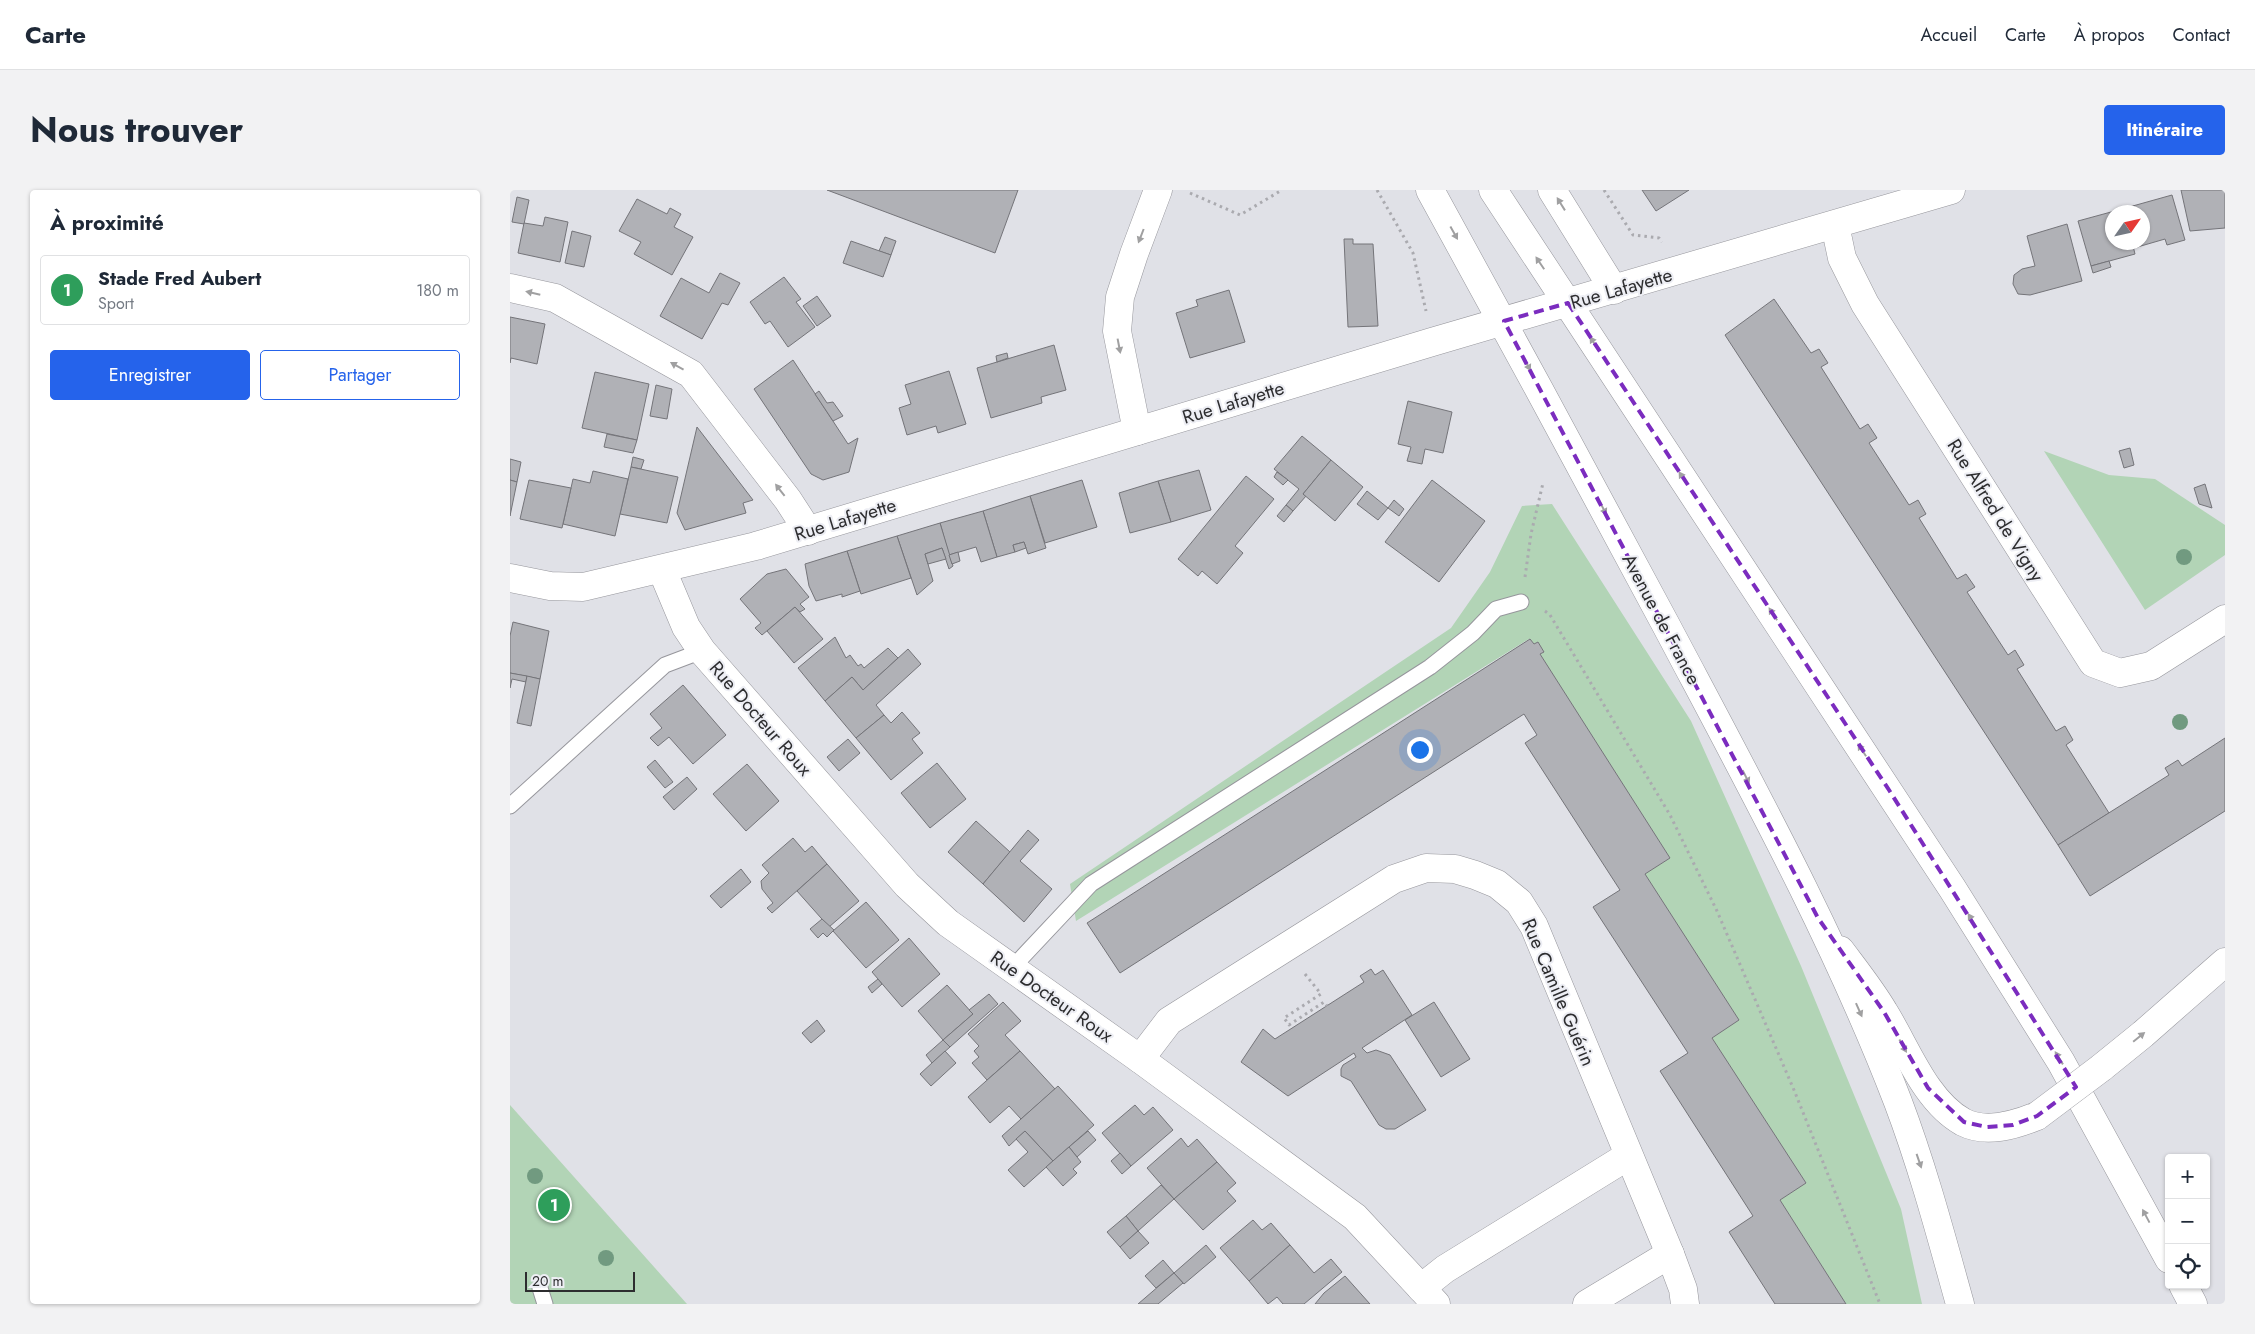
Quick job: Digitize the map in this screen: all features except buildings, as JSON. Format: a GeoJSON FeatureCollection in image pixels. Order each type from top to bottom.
{"type":"FeatureCollection","features":[{"type":"Feature","properties":{"kind":"street"},"geometry":{"type":"LineString","coordinates":[[1137,431],[1117,331],[1120,297],[1158,190]]}},
{"type":"Feature","properties":{"kind":"street","name":"Avenue de France"},"geometry":{"type":"LineString","coordinates":[[1430,190],[1504,322],[1724,733],[1818,918]]}},
{"type":"Feature","properties":{"kind":"street"},"geometry":{"type":"LineString","coordinates":[[1493,190],[1889,790],[2062,1062],[2165,1252]]}},
{"type":"Feature","properties":{"kind":"street"},"geometry":{"type":"LineString","coordinates":[[1552,190],[1614,290]]}},
{"type":"Feature","properties":{"kind":"street","name":"Rue Lafayette"},"geometry":{"type":"LineString","coordinates":[[510,578],[550,586],[583,587],[662,570],[808,531],[1432,342],[1951,190]]}},
{"type":"Feature","properties":{"kind":"street","name":"Rue Alfred de Vigny"},"geometry":{"type":"LineString","coordinates":[[1835,225],[1842,258],[1865,304],[2093,663],[2120,673],[2151,666],[2225,619]]}},
{"type":"Feature","properties":{"kind":"street"},"geometry":{"type":"LineString","coordinates":[[510,288],[555,298],[691,374],[788,500],[808,531]]}},
{"type":"Feature","properties":{"kind":"street","name":"Rue Docteur Roux"},"geometry":{"type":"LineString","coordinates":[[662,570],[686,627],[702,650],[907,885],[948,923],[1140,1058],[1355,1217],[1429,1296]]}},
{"type":"Feature","properties":{"kind":"street","name":"Rue Camille Guérin"},"geometry":{"type":"LineString","coordinates":[[1140,1058],[1169,1021],[1394,879],[1426,868],[1455,869],[1497,884],[1519,902],[1534,926],[1670,1254],[1683,1289],[1685,1304]]}},
{"type":"Feature","properties":{"kind":"street"},"geometry":{"type":"LineString","coordinates":[[1818,918],[1884,1012],[1928,1088],[1946,1108],[1964,1122],[1987,1127],[2013,1126],[2036,1116],[2143,1034],[2225,962]]}},
{"type":"Feature","properties":{"kind":"street"},"geometry":{"type":"LineString","coordinates":[[1818,918],[1898,1102],[1928,1187],[1960,1304]]}},
{"type":"Feature","properties":{"kind":"street"},"geometry":{"type":"LineString","coordinates":[[1429,1296],[1445,1269],[1628,1156]]}},
{"type":"Feature","properties":{"kind":"street"},"geometry":{"type":"LineString","coordinates":[[1587,1304],[1670,1254]]}},
{"type":"Feature","properties":{"kind":"street"},"geometry":{"type":"LineString","coordinates":[[2185,1289],[2193,1304]]}},
{"type":"Feature","properties":{"kind":"lane"},"geometry":{"type":"LineString","coordinates":[[1012,968],[1091,884],[1430,667],[1473,633],[1496,609],[1522,602]]}},
{"type":"Feature","properties":{"kind":"lane"},"geometry":{"type":"LineString","coordinates":[[510,806],[665,665],[702,650]]}},
{"type":"Feature","properties":{"kind":"lane"},"geometry":{"type":"LineString","coordinates":[[540,1288],[545,1304]]}},
{"type":"Feature","properties":{"kind":"path"},"geometry":{"type":"LineString","coordinates":[[1183,190],[1240,215],[1282,190]]}},
{"type":"Feature","properties":{"kind":"path"},"geometry":{"type":"LineString","coordinates":[[1377,190],[1413,253],[1432,342]]}},
{"type":"Feature","properties":{"kind":"path"},"geometry":{"type":"LineString","coordinates":[[1604,190],[1633,235],[1659,238],[1667,249],[1674,272]]}},
{"type":"Feature","properties":{"kind":"path"},"geometry":{"type":"LineString","coordinates":[[1544,483],[1531,534],[1522,602],[1536,605],[1550,615],[1670,815],[1721,920],[1797,1099],[1880,1304]]}},
{"type":"Feature","properties":{"kind":"path"},"geometry":{"type":"LineString","coordinates":[[1321,994],[1284,1018],[1289,1026],[1324,1002],[1327,1006]]}},
{"type":"Feature","properties":{"kind":"highlighted area"},"geometry":{"type":"Polygon","coordinates":[[[1568,303],[1889,790],[2076,1087],[2037,1116],[2013,1125],[1987,1127],[1964,1122],[1928,1088],[1884,1012],[1818,918],[1504,321],[1568,303]]]}},
{"type":"Feature","properties":{"kind":"green space"},"geometry":{"type":"Polygon","coordinates":[[[2044,451],[2109,475],[2155,479],[2225,525],[2225,555],[2145,610],[2044,451]]]}},
{"type":"Feature","properties":{"kind":"green space"},"geometry":{"type":"Polygon","coordinates":[[[1552,504],[1691,721],[1801,966],[1901,1209],[1922,1304],[1846,1304],[1780,1200],[1806,1183],[1712,1038],[1739,1020],[1645,874],[1670,858],[1540,654],[1544,652],[1538,642],[1534,644],[1529,639],[1076,921],[1070,884],[1451,628],[1490,572],[1522,506],[1552,504]]]}},
{"type":"Feature","properties":{"kind":"green space"},"geometry":{"type":"Polygon","coordinates":[[[510,1105],[687,1304],[510,1304],[510,1105]]]}},
{"type":"Feature","properties":{"kind":"place","name":"Stade Fred Aubert"},"geometry":{"type":"Point","coordinates":[554,1205]}}]}
